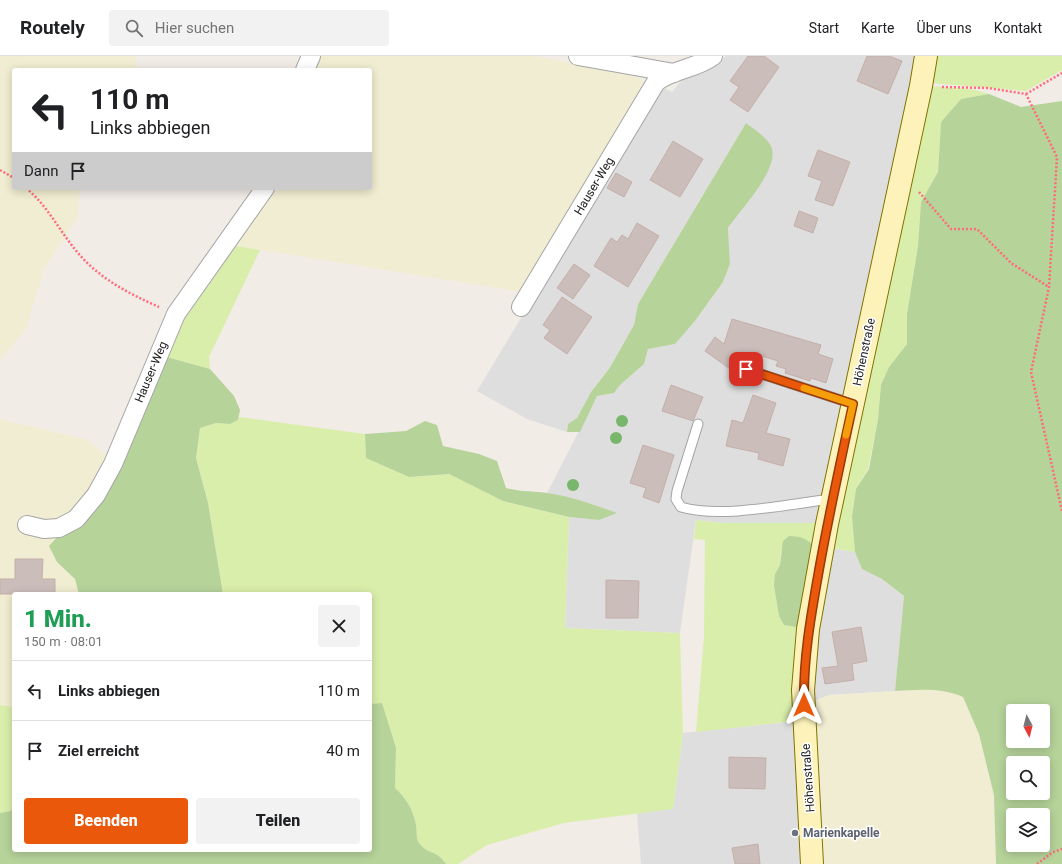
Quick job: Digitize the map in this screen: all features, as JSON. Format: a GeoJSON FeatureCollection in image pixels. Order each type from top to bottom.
{"type":"FeatureCollection","features":[{"type":"Feature","properties":{"kind":"street"},"geometry":{"type":"LineString","coordinates":[[306,68],[311,56]]}},
{"type":"Feature","properties":{"kind":"street","name":"Hauser-Weg"},"geometry":{"type":"LineString","coordinates":[[578,56],[674,73]]}},
{"type":"Feature","properties":{"kind":"street","name":"Hauser-Weg"},"geometry":{"type":"LineString","coordinates":[[520,307],[656,82],[666,75],[698,65],[713,56]]}},
{"type":"Feature","properties":{"kind":"street","name":"Höhenstraße"},"geometry":{"type":"LineString","coordinates":[[812,864],[811,823],[804,721],[804,665],[808,629],[832,499],[902,172],[922,86],[926,56]]}},
{"type":"Feature","properties":{"kind":"street","name":"Hauser-Weg"},"geometry":{"type":"LineString","coordinates":[[27,525],[44,529],[59,528],[76,519],[96,495],[113,464],[154,363],[176,314],[265,190]]}},
{"type":"Feature","properties":{"kind":"lane"},"geometry":{"type":"LineString","coordinates":[[746,369],[853,404]]}},
{"type":"Feature","properties":{"kind":"lane"},"geometry":{"type":"LineString","coordinates":[[698,424],[677,491],[676,499],[681,507],[698,510],[727,511],[832,499]]}},
{"type":"Feature","properties":{"kind":"path"},"geometry":{"type":"LineString","coordinates":[[922,86],[971,89],[988,88],[1026,94],[1062,73]]}},
{"type":"Feature","properties":{"kind":"path"},"geometry":{"type":"LineString","coordinates":[[1026,94],[1057,157],[1049,287],[1032,372],[1062,511]]}},
{"type":"Feature","properties":{"kind":"path"},"geometry":{"type":"LineString","coordinates":[[0,170],[12,177]]}},
{"type":"Feature","properties":{"kind":"path"},"geometry":{"type":"LineString","coordinates":[[902,172],[951,229],[977,229],[1011,263],[1049,287]]}},
{"type":"Feature","properties":{"kind":"path"},"geometry":{"type":"LineString","coordinates":[[28,190],[50,214],[78,253],[91,266],[128,293],[176,314]]}},
{"type":"Feature","properties":{"kind":"path"},"geometry":{"type":"LineString","coordinates":[[1037,864],[1053,852],[1062,849]]}},
{"type":"Feature","properties":{"kind":"shaded area"},"geometry":{"type":"Polygon","coordinates":[[[0,56],[136,56],[136,68],[12,68],[12,190],[80,190],[78,217],[44,269],[26,329],[0,360],[0,56]]]}},
{"type":"Feature","properties":{"kind":"shaded area"},"geometry":{"type":"Polygon","coordinates":[[[317,56],[534,56],[633,75],[642,81],[643,86],[522,292],[230,245],[271,190],[372,190],[372,68],[311,68],[317,56]]]}},
{"type":"Feature","properties":{"kind":"shaded area"},"geometry":{"type":"Polygon","coordinates":[[[726,56],[920,56],[820,523],[723,523],[696,520],[680,633],[565,628],[569,517],[599,520],[616,513],[581,501],[547,493],[597,396],[614,393],[620,385],[644,364],[648,349],[675,344],[695,321],[723,282],[730,264],[728,228],[740,210],[763,136],[746,123],[638,304],[634,325],[609,369],[591,392],[577,418],[568,424],[567,432],[527,419],[477,391],[661,86],[672,92],[682,80],[713,66],[726,56]]]}},
{"type":"Feature","properties":{"kind":"shaded area"},"geometry":{"type":"Polygon","coordinates":[[[0,419],[88,440],[117,466],[57,562],[75,579],[78,592],[12,592],[12,707],[0,705],[0,419]]]}},
{"type":"Feature","properties":{"kind":"shaded area"},"geometry":{"type":"Polygon","coordinates":[[[831,548],[855,552],[862,569],[882,579],[904,596],[895,691],[829,695],[812,702],[813,666],[831,548]]]}},
{"type":"Feature","properties":{"kind":"shaded area"},"geometry":{"type":"Polygon","coordinates":[[[931,689],[951,692],[963,697],[979,734],[994,795],[996,864],[819,864],[812,702],[829,695],[931,689]]]}},
{"type":"Feature","properties":{"kind":"shaded area"},"geometry":{"type":"Polygon","coordinates":[[[797,721],[803,864],[641,864],[637,813],[673,809],[683,733],[797,721]]]}},
{"type":"Feature","properties":{"kind":"green space"},"geometry":{"type":"Polygon","coordinates":[[[935,56],[1062,56],[1062,70],[1026,91],[930,83],[935,56]]]}},
{"type":"Feature","properties":{"kind":"green space"},"geometry":{"type":"Polygon","coordinates":[[[929,86],[971,89],[989,94],[961,99],[941,122],[938,172],[921,202],[918,246],[907,314],[907,344],[889,367],[881,385],[878,419],[868,469],[856,489],[852,517],[855,552],[831,548],[929,86]]]}},
{"type":"Feature","properties":{"kind":"green space"},"geometry":{"type":"Polygon","coordinates":[[[989,94],[1021,107],[1062,101],[1062,864],[996,864],[994,795],[979,734],[963,697],[938,690],[895,691],[904,596],[882,579],[862,569],[855,552],[852,517],[856,489],[869,469],[878,419],[881,385],[889,367],[907,344],[907,314],[918,246],[921,202],[938,172],[941,122],[961,99],[989,94]]]}},
{"type":"Feature","properties":{"kind":"green space"},"geometry":{"type":"Polygon","coordinates":[[[746,123],[768,141],[772,149],[772,158],[764,179],[728,228],[730,264],[723,282],[695,321],[675,344],[648,349],[644,364],[620,385],[614,393],[597,396],[580,432],[567,432],[568,424],[577,418],[591,392],[609,369],[634,325],[638,304],[746,123]]]}},
{"type":"Feature","properties":{"kind":"green space"},"geometry":{"type":"Polygon","coordinates":[[[230,245],[260,250],[209,357],[210,369],[163,356],[180,317],[230,245]]]}},
{"type":"Feature","properties":{"kind":"green space"},"geometry":{"type":"Polygon","coordinates":[[[163,356],[210,369],[234,396],[240,410],[238,420],[230,424],[216,423],[200,428],[196,458],[208,503],[223,592],[78,592],[75,579],[57,562],[49,546],[61,533],[80,523],[163,356]]]}},
{"type":"Feature","properties":{"kind":"green space"},"geometry":{"type":"Polygon","coordinates":[[[239,417],[365,434],[366,458],[409,477],[449,474],[503,501],[569,517],[565,628],[680,633],[683,733],[673,809],[564,823],[487,845],[458,864],[446,864],[439,856],[422,847],[417,839],[415,819],[411,809],[406,800],[395,788],[396,748],[372,707],[372,592],[223,592],[208,503],[196,458],[200,428],[216,423],[230,424],[238,420],[239,417]]]}},
{"type":"Feature","properties":{"kind":"green space"},"geometry":{"type":"Polygon","coordinates":[[[425,421],[437,425],[443,446],[479,454],[497,461],[506,488],[565,496],[617,513],[599,520],[569,517],[503,501],[449,474],[409,477],[366,458],[365,434],[406,431],[425,421]]]}},
{"type":"Feature","properties":{"kind":"green space"},"geometry":{"type":"Polygon","coordinates":[[[696,520],[723,523],[820,523],[816,549],[781,551],[780,565],[775,574],[779,616],[784,625],[802,628],[797,721],[696,732],[704,636],[705,540],[694,539],[696,520]]]}},
{"type":"Feature","properties":{"kind":"green space"},"geometry":{"type":"Polygon","coordinates":[[[789,536],[804,539],[816,549],[802,628],[784,625],[779,616],[774,585],[775,574],[780,565],[783,541],[789,536]]]}},
{"type":"Feature","properties":{"kind":"green space"},"geometry":{"type":"Polygon","coordinates":[[[382,703],[396,748],[395,788],[406,800],[411,809],[415,819],[418,841],[422,847],[439,856],[446,864],[0,864],[0,813],[11,811],[12,809],[12,852],[372,852],[372,704],[382,703]]]}},
{"type":"Feature","properties":{"kind":"green space"},"geometry":{"type":"Polygon","coordinates":[[[0,705],[12,707],[12,809],[11,811],[0,813],[0,705]]]}},
{"type":"Feature","properties":{"kind":"building"},"geometry":{"type":"Polygon","coordinates":[[[748,56],[764,56],[779,67],[748,112],[730,100],[739,87],[730,81],[748,56]]]}},
{"type":"Feature","properties":{"kind":"building"},"geometry":{"type":"Polygon","coordinates":[[[867,56],[889,56],[902,61],[888,94],[857,81],[867,56]]]}},
{"type":"Feature","properties":{"kind":"building"},"geometry":{"type":"Polygon","coordinates":[[[673,141],[703,159],[680,197],[650,180],[673,141]]]}},
{"type":"Feature","properties":{"kind":"building"},"geometry":{"type":"Polygon","coordinates":[[[818,150],[850,162],[833,206],[815,200],[822,181],[808,176],[818,150]]]}},
{"type":"Feature","properties":{"kind":"building"},"geometry":{"type":"Polygon","coordinates":[[[616,173],[632,182],[624,197],[607,188],[616,173]]]}},
{"type":"Feature","properties":{"kind":"building"},"geometry":{"type":"Polygon","coordinates":[[[799,211],[818,218],[813,233],[794,226],[799,211]]]}},
{"type":"Feature","properties":{"kind":"building"},"geometry":{"type":"Polygon","coordinates":[[[637,223],[659,236],[628,287],[594,266],[611,238],[617,242],[622,235],[628,239],[637,223]]]}},
{"type":"Feature","properties":{"kind":"building"},"geometry":{"type":"Polygon","coordinates":[[[574,264],[590,275],[573,299],[557,288],[574,264]]]}},
{"type":"Feature","properties":{"kind":"building"},"geometry":{"type":"Polygon","coordinates":[[[562,297],[592,317],[567,354],[544,338],[550,330],[543,325],[562,297]]]}},
{"type":"Feature","properties":{"kind":"building"},"geometry":{"type":"Polygon","coordinates":[[[732,319],[821,345],[818,354],[833,359],[826,383],[811,378],[810,381],[785,373],[786,369],[776,366],[778,361],[752,353],[737,374],[705,351],[715,337],[724,344],[732,319]]]}},
{"type":"Feature","properties":{"kind":"building"},"geometry":{"type":"Polygon","coordinates":[[[671,385],[703,397],[693,421],[662,411],[671,385]]]}},
{"type":"Feature","properties":{"kind":"building"},"geometry":{"type":"Polygon","coordinates":[[[753,395],[776,403],[766,433],[790,439],[783,466],[758,459],[759,453],[726,446],[732,420],[743,423],[753,395]]]}},
{"type":"Feature","properties":{"kind":"building"},"geometry":{"type":"Polygon","coordinates":[[[643,445],[674,455],[659,503],[643,497],[646,488],[630,483],[643,445]]]}},
{"type":"Feature","properties":{"kind":"building"},"geometry":{"type":"Polygon","coordinates":[[[15,559],[43,559],[42,579],[55,579],[55,592],[12,592],[12,594],[0,594],[0,579],[15,579],[15,559]]]}},
{"type":"Feature","properties":{"kind":"building"},"geometry":{"type":"Polygon","coordinates":[[[606,580],[639,581],[638,618],[606,618],[606,580]]]}},
{"type":"Feature","properties":{"kind":"building"},"geometry":{"type":"Polygon","coordinates":[[[861,627],[867,661],[852,664],[854,680],[825,684],[822,668],[838,666],[832,632],[861,627]]]}},
{"type":"Feature","properties":{"kind":"building"},"geometry":{"type":"Polygon","coordinates":[[[729,757],[766,758],[765,789],[729,788],[729,757]]]}},
{"type":"Feature","properties":{"kind":"building"},"geometry":{"type":"Polygon","coordinates":[[[758,844],[760,864],[735,864],[732,848],[758,844]]]}},
{"type":"Feature","properties":{"kind":"slow traffic"},"geometry":{"type":"LineString","coordinates":[[804,388],[853,404],[846,435]]}},
{"type":"Feature","properties":{"kind":"place","name":"Marienkapelle"},"geometry":{"type":"Point","coordinates":[795,833]}},
{"type":"Feature","properties":{"kind":"route"},"geometry":{"type":"LineString","coordinates":[[746,369],[853,404],[827,524],[808,629],[804,665],[804,705]]}}]}
